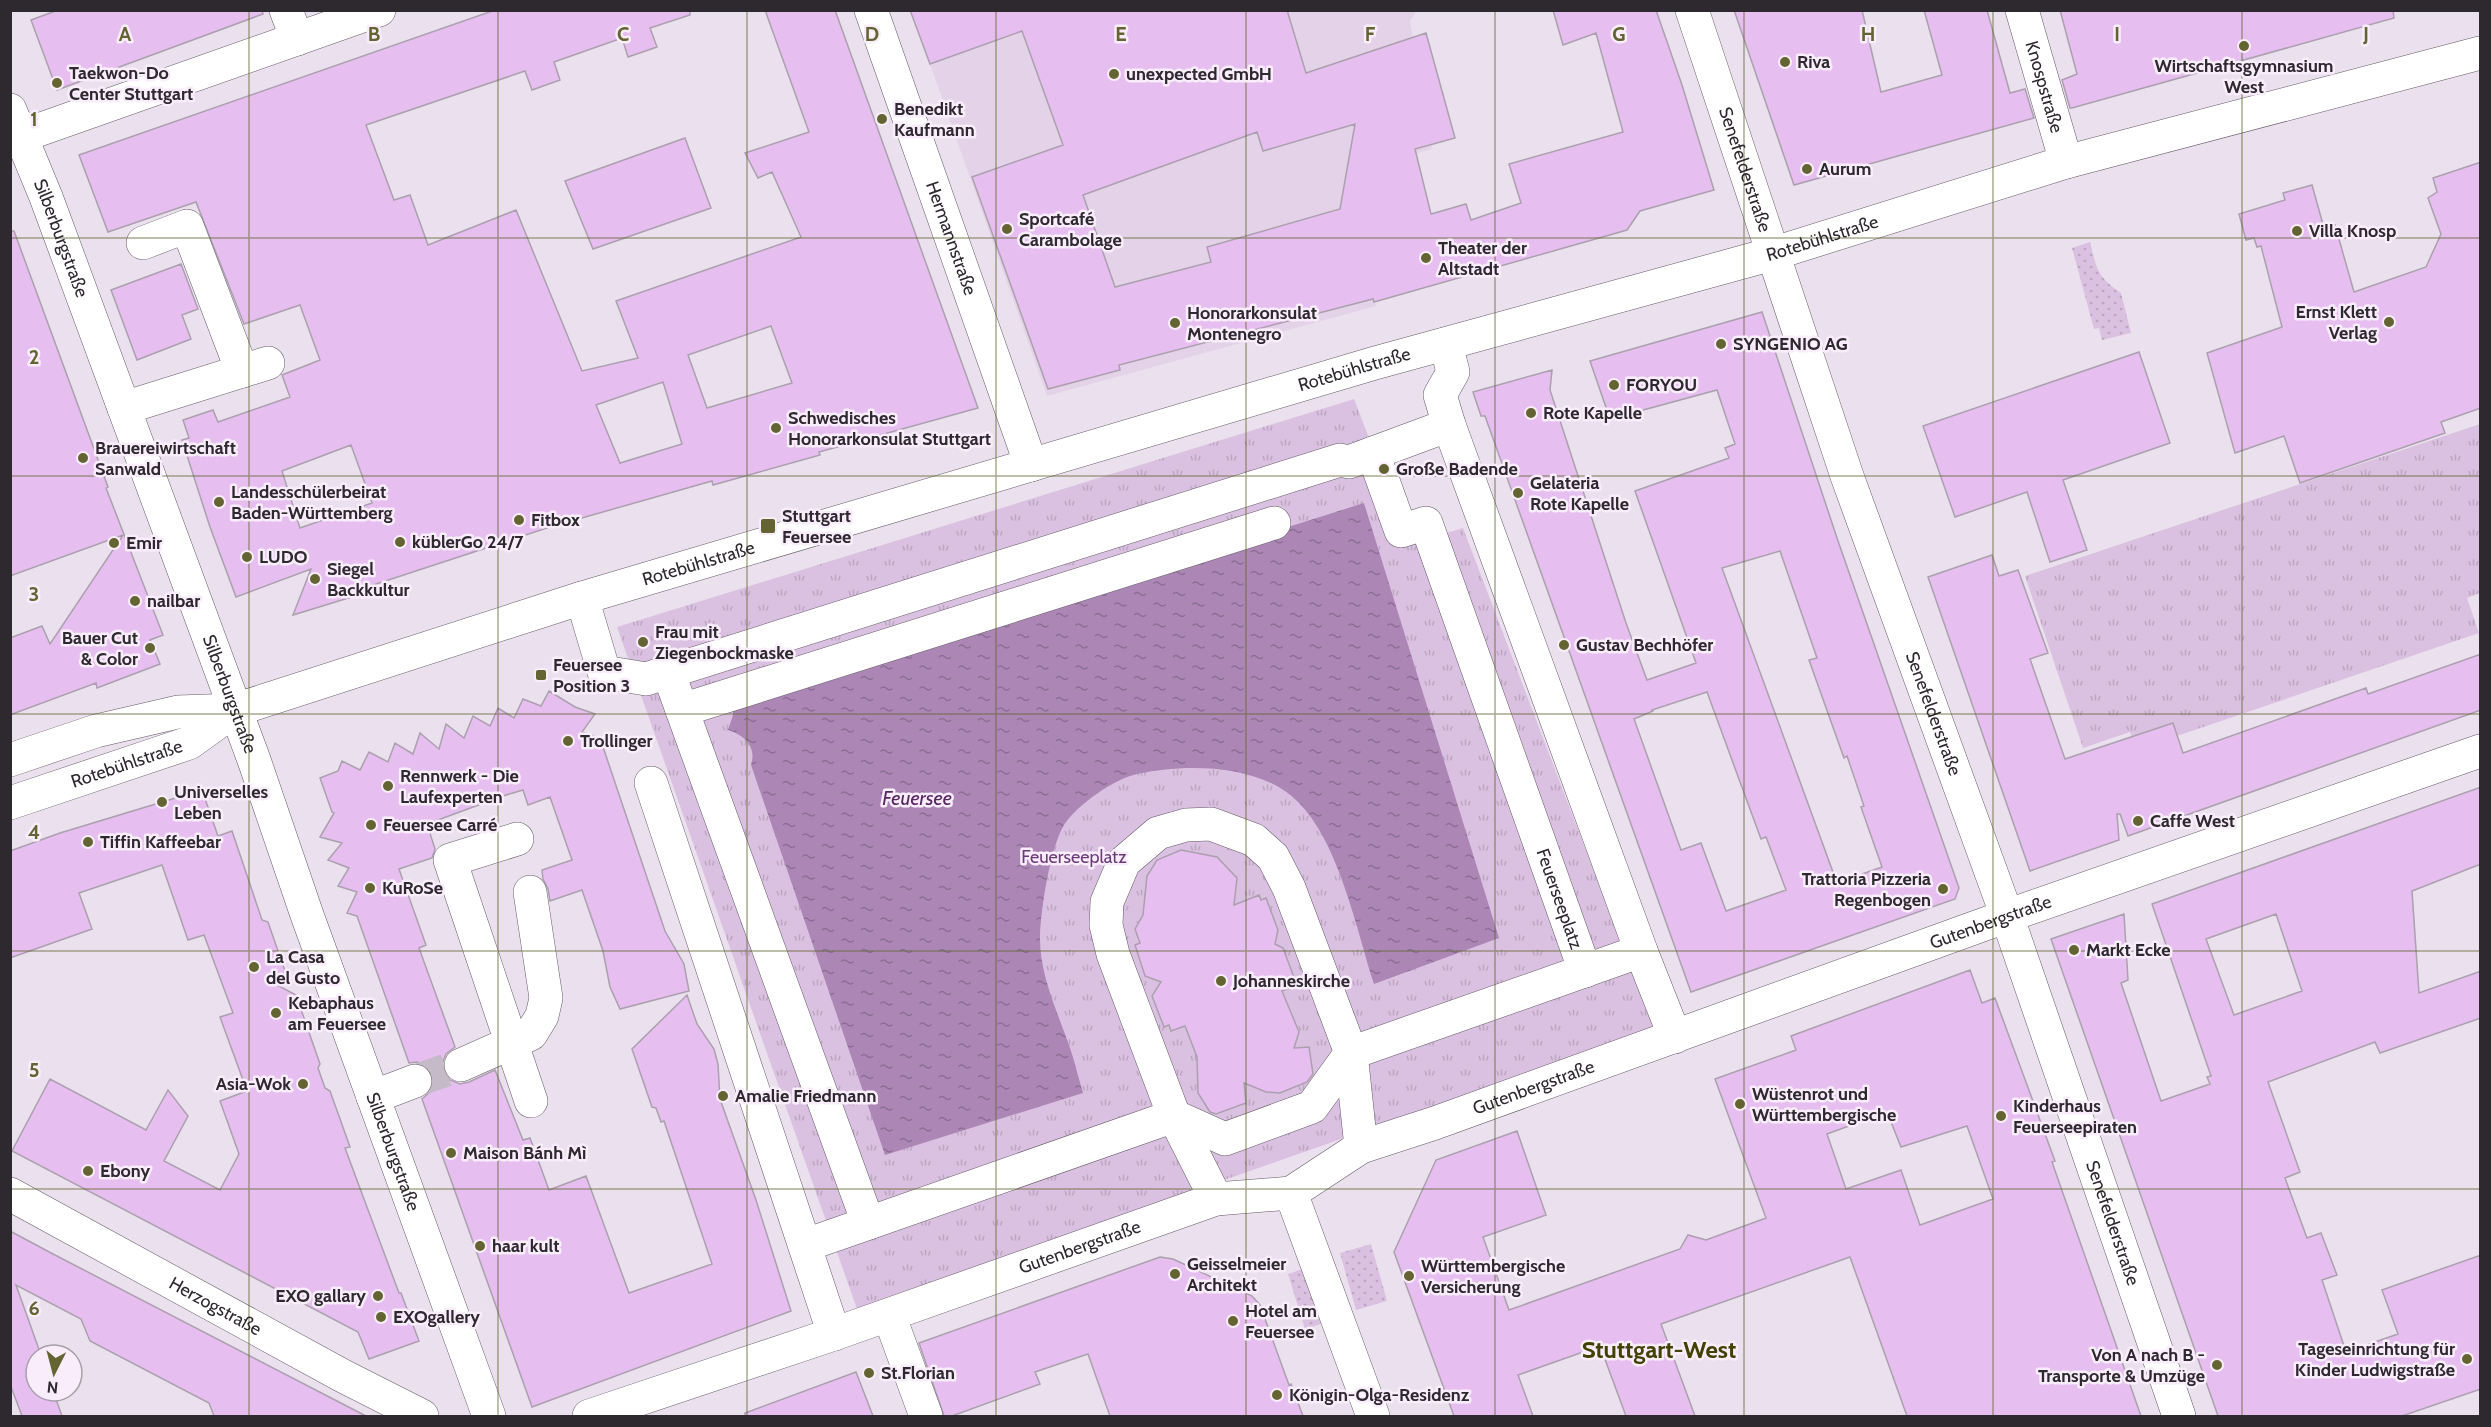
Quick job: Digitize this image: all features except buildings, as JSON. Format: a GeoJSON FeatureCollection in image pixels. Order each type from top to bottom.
{"type":"FeatureCollection","features":[{"type":"Feature","properties":{"kind":"street"},"geometry":{"type":"LineString","coordinates":[[14,129],[292,25],[380,10]]}},
{"type":"Feature","properties":{"kind":"street","name":"Hermannstraße"},"geometry":{"type":"LineString","coordinates":[[871,10],[1031,465]]}},
{"type":"Feature","properties":{"kind":"street","name":"Senefelderstraße"},"geometry":{"type":"LineString","coordinates":[[1692,10],[1851,487],[2007,916],[2179,1416]]}},
{"type":"Feature","properties":{"kind":"street","name":"Knospstraße"},"geometry":{"type":"LineString","coordinates":[[2022,10],[2066,162]]}},
{"type":"Feature","properties":{"kind":"street","name":"Rotebühlstraße"},"geometry":{"type":"LineString","coordinates":[[10,760],[96,731],[178,712],[235,710],[582,598],[1446,344],[1772,254],[2066,162],[2481,53]]}},
{"type":"Feature","properties":{"kind":"street","name":"Silberburgstraße"},"geometry":{"type":"LineString","coordinates":[[14,129],[46,197],[124,408],[489,1416]]}},
{"type":"Feature","properties":{"kind":"street"},"geometry":{"type":"LineString","coordinates":[[124,408],[255,367],[187,226],[143,243]]}},
{"type":"Feature","properties":{"kind":"street"},"geometry":{"type":"LineString","coordinates":[[1446,344],[1453,372],[1440,395],[1449,425],[1641,951],[1675,1037]]}},
{"type":"Feature","properties":{"kind":"street"},"geometry":{"type":"LineString","coordinates":[[582,598],[604,672],[646,679],[1340,460],[1349,462],[1449,425]]}},
{"type":"Feature","properties":{"kind":"street","name":"Feuerseeplatz"},"geometry":{"type":"LineString","coordinates":[[1373,453],[1401,531],[1426,523],[1585,970]]}},
{"type":"Feature","properties":{"kind":"street"},"geometry":{"type":"LineString","coordinates":[[682,710],[1274,523]]}},
{"type":"Feature","properties":{"kind":"street"},"geometry":{"type":"LineString","coordinates":[[668,672],[868,1223]]}},
{"type":"Feature","properties":{"kind":"street","name":"Rotebühlstraße"},"geometry":{"type":"LineString","coordinates":[[10,803],[189,743],[235,710]]}},
{"type":"Feature","properties":{"kind":"street"},"geometry":{"type":"LineString","coordinates":[[55,746],[68,750],[76,762],[75,774],[65,785]]}},
{"type":"Feature","properties":{"kind":"street","name":"Gutenbergstraße"},"geometry":{"type":"LineString","coordinates":[[589,1416],[889,1315],[1216,1199],[1290,1193],[1361,1147],[1435,1123],[2007,916],[2481,752]]}},
{"type":"Feature","properties":{"kind":"street"},"geometry":{"type":"LineString","coordinates":[[651,783],[834,1334]]}},
{"type":"Feature","properties":{"kind":"street"},"geometry":{"type":"LineString","coordinates":[[1216,1199],[1174,1116],[1113,954],[1106,925],[1107,902],[1124,862],[1158,833],[1186,825],[1210,824],[1254,840],[1273,857],[1290,888],[1351,1053],[1361,1147]]}},
{"type":"Feature","properties":{"kind":"street"},"geometry":{"type":"LineString","coordinates":[[517,839],[450,860],[531,1101]]}},
{"type":"Feature","properties":{"kind":"street"},"geometry":{"type":"LineString","coordinates":[[461,1065],[531,1034],[542,1016],[546,998],[530,892]]}},
{"type":"Feature","properties":{"kind":"street","name":"Feuerseeplatz"},"geometry":{"type":"LineString","coordinates":[[1351,1053],[1641,951]]}},
{"type":"Feature","properties":{"kind":"street"},"geometry":{"type":"LineString","coordinates":[[806,1245],[1174,1116],[1225,1139],[1312,1107],[1351,1053]]}},
{"type":"Feature","properties":{"kind":"street"},"geometry":{"type":"LineString","coordinates":[[374,1096],[415,1081]]}},
{"type":"Feature","properties":{"kind":"street"},"geometry":{"type":"LineString","coordinates":[[1290,1193],[1373,1416]]}},
{"type":"Feature","properties":{"kind":"street","name":"Herzogstraße"},"geometry":{"type":"LineString","coordinates":[[10,1194],[343,1376],[422,1416]]}},
{"type":"Feature","properties":{"kind":"street"},"geometry":{"type":"LineString","coordinates":[[889,1315],[926,1416]]}},
{"type":"Feature","properties":{"kind":"shaded area"},"geometry":{"type":"Polygon","coordinates":[[[999,11],[1417,11],[1410,21],[1432,149],[1354,171],[1348,204],[1376,306],[1047,396],[930,64],[1007,36],[999,11]]]}},
{"type":"Feature","properties":{"kind":"green space"},"geometry":{"type":"Polygon","coordinates":[[[2090,242],[2102,277],[2121,293],[2131,333],[2102,340],[2099,328],[2094,329],[2072,248],[2090,242]]]}},
{"type":"Feature","properties":{"kind":"green space","name":"Feuerseeplatz"},"geometry":{"type":"Polygon","coordinates":[[[1354,399],[1410,544],[1463,528],[1654,1029],[857,1309],[617,627],[1354,399]]]}},
{"type":"Feature","properties":{"kind":"green space"},"geometry":{"type":"Polygon","coordinates":[[[2480,424],[2480,593],[2467,598],[2479,633],[2136,750],[2130,732],[2083,748],[2025,576],[2480,424]]]}},
{"type":"Feature","properties":{"kind":"green space"},"geometry":{"type":"Polygon","coordinates":[[[1371,1244],[1387,1301],[1356,1310],[1340,1253],[1371,1244]]]}},
{"type":"Feature","properties":{"kind":"green space"},"geometry":{"type":"Polygon","coordinates":[[[1303,1269],[1321,1324],[1305,1329],[1288,1274],[1303,1269]]]}},
{"type":"Feature","properties":{"kind":"water","name":"Feuersee"},"geometry":{"type":"Polygon","coordinates":[[[1364,503],[1499,938],[1374,984],[1353,912],[1335,862],[1312,818],[1297,801],[1282,789],[1263,780],[1243,773],[1222,770],[1177,768],[1156,770],[1128,777],[1107,787],[1087,801],[1064,825],[1054,848],[1044,895],[1040,936],[1043,966],[1083,1093],[885,1155],[751,765],[751,747],[744,738],[728,730],[733,715],[732,703],[1364,503]]]}},
{"type":"Feature","properties":{"kind":"tunnel"},"geometry":{"type":"LineString","coordinates":[[415,1081],[461,1065]]}},
{"type":"Feature","properties":{"kind":"place","name":"Wirtschaftsgymnasium West"},"geometry":{"type":"Point","coordinates":[2244,46]}},
{"type":"Feature","properties":{"kind":"place","name":"Riva"},"geometry":{"type":"Point","coordinates":[1785,62]}},
{"type":"Feature","properties":{"kind":"place","name":"unexpected GmbH"},"geometry":{"type":"Point","coordinates":[1114,74]}},
{"type":"Feature","properties":{"kind":"place","name":"Taekwon-Do Center Stuttgart"},"geometry":{"type":"Point","coordinates":[57,83]}},
{"type":"Feature","properties":{"kind":"place","name":"Benedikt Kaufmann"},"geometry":{"type":"Point","coordinates":[882,119]}},
{"type":"Feature","properties":{"kind":"place","name":"Aurum"},"geometry":{"type":"Point","coordinates":[1807,169]}},
{"type":"Feature","properties":{"kind":"place","name":"Sportcafé Carambolage"},"geometry":{"type":"Point","coordinates":[1007,229]}},
{"type":"Feature","properties":{"kind":"place","name":"Villa Knosp"},"geometry":{"type":"Point","coordinates":[2297,231]}},
{"type":"Feature","properties":{"kind":"place","name":"Theater der Altstadt"},"geometry":{"type":"Point","coordinates":[1426,258]}},
{"type":"Feature","properties":{"kind":"place","name":"Ernst Klett Verlag"},"geometry":{"type":"Point","coordinates":[2389,322]}},
{"type":"Feature","properties":{"kind":"place","name":"Honorarkonsulat Montenegro"},"geometry":{"type":"Point","coordinates":[1175,323]}},
{"type":"Feature","properties":{"kind":"place","name":"SYNGENIO AG"},"geometry":{"type":"Point","coordinates":[1721,344]}},
{"type":"Feature","properties":{"kind":"place","name":"FORYOU"},"geometry":{"type":"Point","coordinates":[1614,385]}},
{"type":"Feature","properties":{"kind":"place","name":"Rote Kapelle"},"geometry":{"type":"Point","coordinates":[1531,413]}},
{"type":"Feature","properties":{"kind":"place","name":"Schwedisches Honorarkonsulat Stuttgart"},"geometry":{"type":"Point","coordinates":[776,428]}},
{"type":"Feature","properties":{"kind":"place","name":"Brauereiwirtschaft Sanwald"},"geometry":{"type":"Point","coordinates":[83,458]}},
{"type":"Feature","properties":{"kind":"place","name":"Große Badende"},"geometry":{"type":"Point","coordinates":[1384,469]}},
{"type":"Feature","properties":{"kind":"place","name":"Gelateria Rote Kapelle"},"geometry":{"type":"Point","coordinates":[1518,493]}},
{"type":"Feature","properties":{"kind":"place","name":"Landesschülerbeirat Baden-Württemberg"},"geometry":{"type":"Point","coordinates":[219,502]}},
{"type":"Feature","properties":{"kind":"place","name":"Fitbox"},"geometry":{"type":"Point","coordinates":[519,520]}},
{"type":"Feature","properties":{"kind":"place","name":"Stuttgart Feuersee"},"geometry":{"type":"Point","coordinates":[768,526]}},
{"type":"Feature","properties":{"kind":"place","name":"küblerGo 24/7"},"geometry":{"type":"Point","coordinates":[400,542]}},
{"type":"Feature","properties":{"kind":"place","name":"Emir"},"geometry":{"type":"Point","coordinates":[114,543]}},
{"type":"Feature","properties":{"kind":"place","name":"LUDO"},"geometry":{"type":"Point","coordinates":[247,557]}},
{"type":"Feature","properties":{"kind":"place","name":"Siegel Backkultur"},"geometry":{"type":"Point","coordinates":[315,579]}},
{"type":"Feature","properties":{"kind":"place","name":"nailbar"},"geometry":{"type":"Point","coordinates":[135,601]}},
{"type":"Feature","properties":{"kind":"place","name":"Frau mit Ziegenbockmaske"},"geometry":{"type":"Point","coordinates":[643,642]}},
{"type":"Feature","properties":{"kind":"place","name":"Gustav Bechhöfer"},"geometry":{"type":"Point","coordinates":[1564,645]}},
{"type":"Feature","properties":{"kind":"place","name":"Bauer Cut & Color"},"geometry":{"type":"Point","coordinates":[150,648]}},
{"type":"Feature","properties":{"kind":"place","name":"Feuersee Position 3"},"geometry":{"type":"Point","coordinates":[541,675]}},
{"type":"Feature","properties":{"kind":"place","name":"Trollinger"},"geometry":{"type":"Point","coordinates":[568,741]}},
{"type":"Feature","properties":{"kind":"place","name":"Rennwerk - Die Laufexperten"},"geometry":{"type":"Point","coordinates":[388,786]}},
{"type":"Feature","properties":{"kind":"place","name":"Universelles Leben"},"geometry":{"type":"Point","coordinates":[162,802]}},
{"type":"Feature","properties":{"kind":"place","name":"Caffe West"},"geometry":{"type":"Point","coordinates":[2138,821]}},
{"type":"Feature","properties":{"kind":"place","name":"Feuersee Carré"},"geometry":{"type":"Point","coordinates":[371,825]}},
{"type":"Feature","properties":{"kind":"place","name":"Tiffin Kaffeebar"},"geometry":{"type":"Point","coordinates":[88,842]}},
{"type":"Feature","properties":{"kind":"place","name":"KuRoSe"},"geometry":{"type":"Point","coordinates":[370,888]}},
{"type":"Feature","properties":{"kind":"place","name":"Trattoria Pizzeria Regenbogen"},"geometry":{"type":"Point","coordinates":[1943,889]}},
{"type":"Feature","properties":{"kind":"place","name":"Markt Ecke"},"geometry":{"type":"Point","coordinates":[2074,950]}},
{"type":"Feature","properties":{"kind":"place","name":"La Casa del Gusto"},"geometry":{"type":"Point","coordinates":[254,967]}},
{"type":"Feature","properties":{"kind":"place","name":"Johanneskirche"},"geometry":{"type":"Point","coordinates":[1221,981]}},
{"type":"Feature","properties":{"kind":"place","name":"Kebaphaus am Feuersee"},"geometry":{"type":"Point","coordinates":[276,1013]}},
{"type":"Feature","properties":{"kind":"place","name":"Asia-Wok"},"geometry":{"type":"Point","coordinates":[303,1084]}},
{"type":"Feature","properties":{"kind":"place","name":"Amalie Friedmann"},"geometry":{"type":"Point","coordinates":[723,1096]}},
{"type":"Feature","properties":{"kind":"place","name":"Wüstenrot und Württembergische"},"geometry":{"type":"Point","coordinates":[1740,1104]}},
{"type":"Feature","properties":{"kind":"place","name":"Kinderhaus Feuerseepiraten"},"geometry":{"type":"Point","coordinates":[2001,1116]}},
{"type":"Feature","properties":{"kind":"place","name":"Maison Bánh Mì"},"geometry":{"type":"Point","coordinates":[451,1153]}},
{"type":"Feature","properties":{"kind":"place","name":"Ebony"},"geometry":{"type":"Point","coordinates":[88,1171]}},
{"type":"Feature","properties":{"kind":"place","name":"haar kult"},"geometry":{"type":"Point","coordinates":[480,1246]}},
{"type":"Feature","properties":{"kind":"place","name":"Geisselmeier Architekt"},"geometry":{"type":"Point","coordinates":[1175,1274]}},
{"type":"Feature","properties":{"kind":"place","name":"Württembergische Versicherung"},"geometry":{"type":"Point","coordinates":[1409,1276]}},
{"type":"Feature","properties":{"kind":"place","name":"EXO gallary"},"geometry":{"type":"Point","coordinates":[378,1296]}},
{"type":"Feature","properties":{"kind":"place","name":"EXOgallery"},"geometry":{"type":"Point","coordinates":[381,1317]}},
{"type":"Feature","properties":{"kind":"place","name":"Hotel am Feuersee"},"geometry":{"type":"Point","coordinates":[1233,1321]}},
{"type":"Feature","properties":{"kind":"place","name":"Tageseinrichtung für Kinder Ludwigstraße"},"geometry":{"type":"Point","coordinates":[2467,1359]}},
{"type":"Feature","properties":{"kind":"place","name":"Von A nach B - Transporte & Umzüge"},"geometry":{"type":"Point","coordinates":[2217,1365]}},
{"type":"Feature","properties":{"kind":"place","name":"St.Florian"},"geometry":{"type":"Point","coordinates":[869,1373]}},
{"type":"Feature","properties":{"kind":"place","name":"Königin-Olga-Residenz"},"geometry":{"type":"Point","coordinates":[1277,1395]}},
{"type":"Feature","properties":{"kind":"district","name":"Stuttgart-West"},"geometry":{"type":"Point","coordinates":[1659,1350]}}]}
